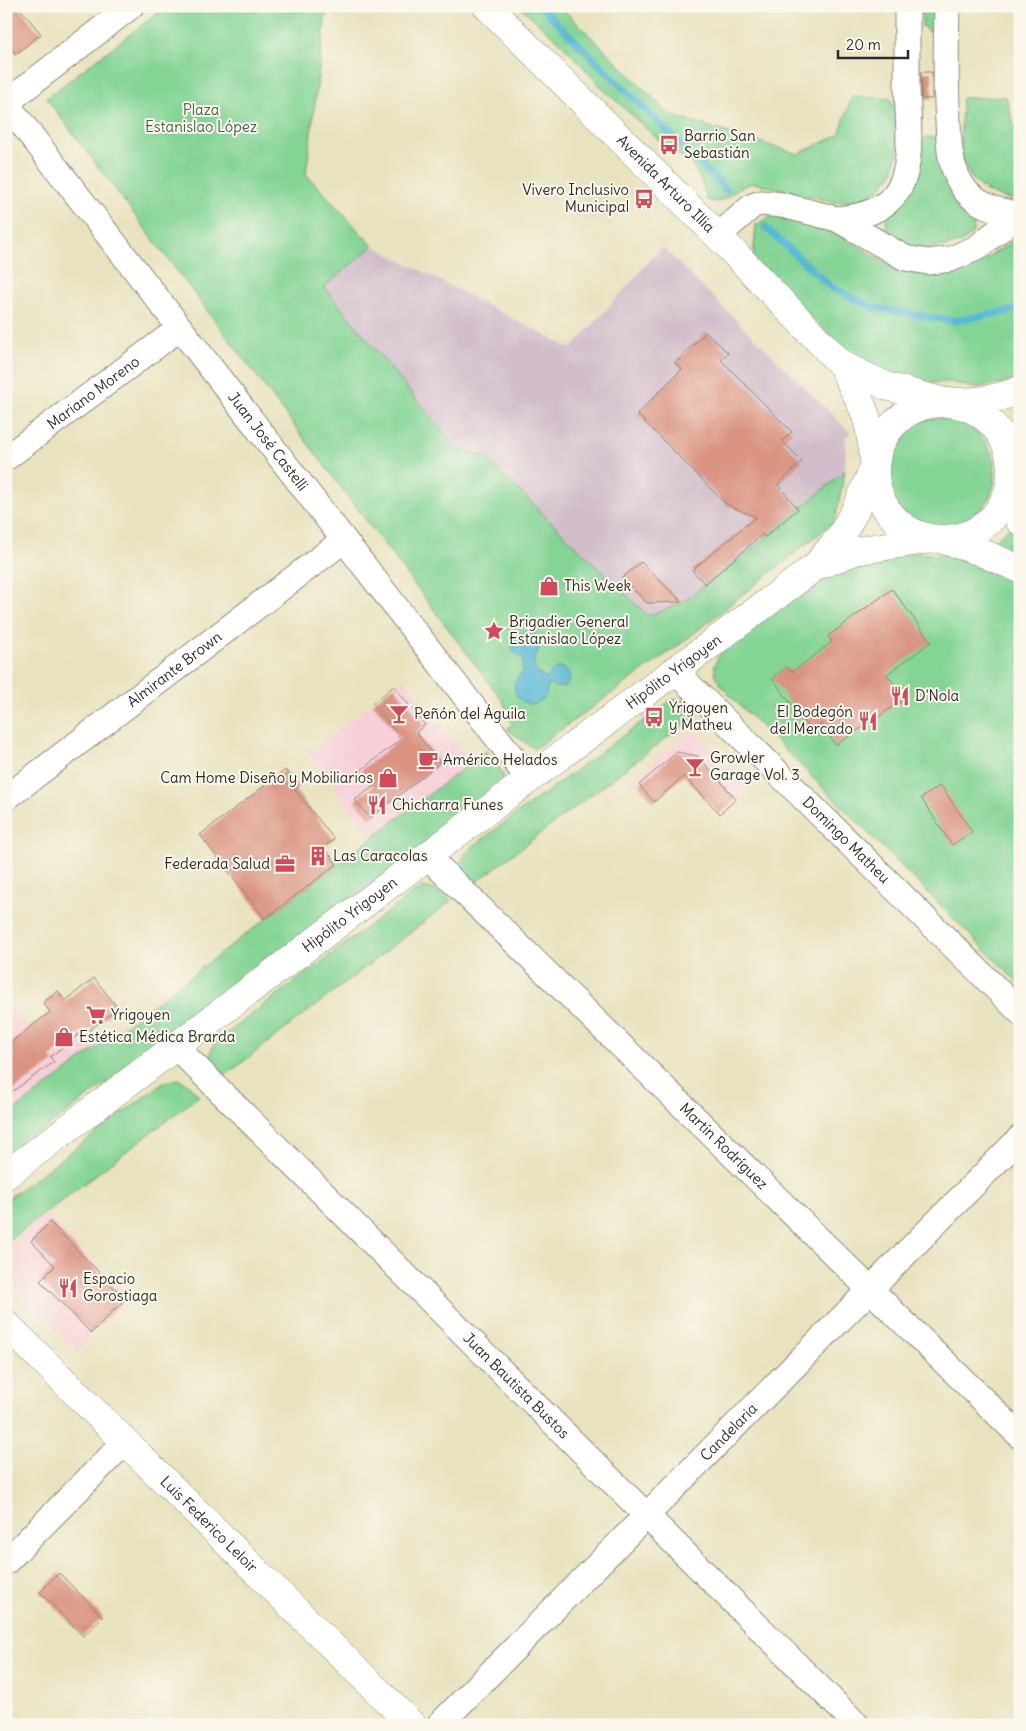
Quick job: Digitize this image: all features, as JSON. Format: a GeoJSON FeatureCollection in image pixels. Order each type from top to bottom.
{"type":"FeatureCollection","features":[{"type":"Feature","properties":{"kind":"main road","name":"Avenida Arturo Illia"},"geometry":{"type":"LineString","coordinates":[[487,6],[718,236],[842,364],[886,386],[945,402]]}},
{"type":"Feature","properties":{"kind":"main road","name":"Avenida Arturo Illia"},"geometry":{"type":"LineString","coordinates":[[842,364],[864,412],[874,463]]}},
{"type":"Feature","properties":{"kind":"main road"},"geometry":{"type":"LineString","coordinates":[[1020,390],[1002,397],[975,402],[945,402],[918,406],[897,418],[882,437],[874,463],[877,492],[889,514],[909,530],[978,551],[1020,570]]}},
{"type":"Feature","properties":{"kind":"main road"},"geometry":{"type":"LineString","coordinates":[[945,402],[973,409],[993,424],[1007,446],[1020,521]]}},
{"type":"Feature","properties":{"kind":"main road"},"geometry":{"type":"LineString","coordinates":[[937,539],[967,535],[988,523],[1004,503],[1020,434]]}},
{"type":"Feature","properties":{"kind":"main road","name":"Hipólito Yrigoyen"},"geometry":{"type":"LineString","coordinates":[[6,1175],[426,856],[815,566],[842,534],[858,505],[874,463]]}},
{"type":"Feature","properties":{"kind":"main road","name":"Hipólito Yrigoyen"},"geometry":{"type":"LineString","coordinates":[[815,566],[855,551],[937,539]]}},
{"type":"Feature","properties":{"kind":"main road","name":"Luis Federico Leloir"},"geometry":{"type":"LineString","coordinates":[[6,1324],[412,1725]]}},
{"type":"Feature","properties":{"kind":"street"},"geometry":{"type":"LineString","coordinates":[[6,103],[131,6]]}},
{"type":"Feature","properties":{"kind":"street"},"geometry":{"type":"LineString","coordinates":[[837,219],[855,218],[870,214],[884,204],[898,190],[908,169],[910,127],[907,88],[907,6]]}},
{"type":"Feature","properties":{"kind":"street"},"geometry":{"type":"LineString","coordinates":[[718,236],[752,206],[762,203],[782,205],[837,219],[905,258],[928,262],[951,259],[976,248],[1020,214],[1005,213],[977,201],[961,185],[950,156],[945,83],[947,6]]}},
{"type":"Feature","properties":{"kind":"street","name":"Juan José Castelli"},"geometry":{"type":"LineString","coordinates":[[6,103],[529,779]]}},
{"type":"Feature","properties":{"kind":"street"},"geometry":{"type":"LineString","coordinates":[[910,127],[918,120],[930,118],[941,123],[948,133]]}},
{"type":"Feature","properties":{"kind":"street"},"geometry":{"type":"LineString","coordinates":[[976,248],[984,233],[985,216],[977,201]]}},
{"type":"Feature","properties":{"kind":"street"},"geometry":{"type":"LineString","coordinates":[[884,204],[879,220],[879,233],[889,250]]}},
{"type":"Feature","properties":{"kind":"street","name":"Mariano Moreno"},"geometry":{"type":"LineString","coordinates":[[6,458],[180,328]]}},
{"type":"Feature","properties":{"kind":"street","name":"Almirante Brown"},"geometry":{"type":"LineString","coordinates":[[6,798],[344,540]]}},
{"type":"Feature","properties":{"kind":"street","name":"Domingo Matheu"},"geometry":{"type":"LineString","coordinates":[[674,670],[1020,1012]]}},
{"type":"Feature","properties":{"kind":"street","name":"Martín Rodríguez"},"geometry":{"type":"LineString","coordinates":[[426,856],[1020,1436]]}},
{"type":"Feature","properties":{"kind":"street","name":"Juan Bautista Bustos"},"geometry":{"type":"LineString","coordinates":[[176,1046],[858,1725]]}},
{"type":"Feature","properties":{"kind":"street","name":"Candelaria"},"geometry":{"type":"LineString","coordinates":[[439,1725],[1020,1138]]}},
{"type":"Feature","properties":{"kind":"street"},"geometry":{"type":"LineString","coordinates":[[6,1562],[125,1442]]}},
{"type":"Feature","properties":{"kind":"shaded area"},"geometry":{"type":"Polygon","coordinates":[[[373,246],[571,349],[662,247],[851,433],[846,437],[845,471],[752,550],[680,604],[648,616],[481,454],[457,449],[324,287],[373,246]]]}},
{"type":"Feature","properties":{"kind":"shaded area"},"geometry":{"type":"Polygon","coordinates":[[[405,679],[471,763],[373,836],[308,753],[405,679]]]}},
{"type":"Feature","properties":{"kind":"shaded area"},"geometry":{"type":"Polygon","coordinates":[[[693,730],[749,785],[720,814],[685,775],[654,802],[633,779],[693,730]]]}},
{"type":"Feature","properties":{"kind":"shaded area"},"geometry":{"type":"Polygon","coordinates":[[[6,1000],[29,1029],[65,1001],[99,1045],[6,1117],[6,1000]]]}},
{"type":"Feature","properties":{"kind":"shaded area","name":"Espacio Gorostiaga"},"geometry":{"type":"Polygon","coordinates":[[[45,1212],[129,1299],[77,1350],[6,1277],[6,1249],[45,1212]]]}},
{"type":"Feature","properties":{"kind":"green space","name":"Plaza Estanislao López"},"geometry":{"type":"Polygon","coordinates":[[[167,6],[327,6],[306,174],[373,246],[324,287],[457,449],[481,454],[648,616],[680,604],[752,550],[845,471],[835,521],[683,642],[534,749],[507,729],[512,724],[503,701],[46,98],[167,6]]]}},
{"type":"Feature","properties":{"kind":"green space"},"geometry":{"type":"Polygon","coordinates":[[[519,6],[560,6],[670,115],[798,154],[839,135],[852,96],[891,99],[891,104],[899,104],[900,143],[892,175],[878,190],[865,198],[850,202],[834,202],[754,183],[741,187],[722,200],[707,200],[701,180],[690,161],[670,151],[607,93],[561,43],[519,6]]]}},
{"type":"Feature","properties":{"kind":"green space"},"geometry":{"type":"Polygon","coordinates":[[[922,6],[938,6],[934,31],[929,32],[922,26],[922,6]]]}},
{"type":"Feature","properties":{"kind":"green space"},"geometry":{"type":"Polygon","coordinates":[[[1006,97],[1016,132],[1020,134],[1020,200],[1000,197],[983,189],[976,183],[965,167],[961,151],[962,98],[1006,97]]]}},
{"type":"Feature","properties":{"kind":"green space"},"geometry":{"type":"Polygon","coordinates":[[[926,137],[936,139],[972,212],[973,231],[968,238],[948,246],[924,247],[902,243],[895,239],[888,231],[886,223],[892,206],[916,175],[922,141],[926,137]]]}},
{"type":"Feature","properties":{"kind":"green space"},"geometry":{"type":"Polygon","coordinates":[[[773,215],[805,221],[842,236],[882,261],[916,272],[952,270],[981,262],[1020,236],[1020,380],[974,388],[950,382],[902,383],[854,361],[753,257],[756,225],[773,215]]]}},
{"type":"Feature","properties":{"kind":"green space"},"geometry":{"type":"Polygon","coordinates":[[[940,418],[961,422],[979,434],[991,452],[995,473],[991,494],[979,512],[961,524],[940,528],[919,524],[901,512],[889,494],[885,473],[889,452],[901,434],[919,422],[940,418]]]}},
{"type":"Feature","properties":{"kind":"green space"},"geometry":{"type":"Polygon","coordinates":[[[1012,525],[1020,548],[1020,554],[992,543],[1012,525]]]}},
{"type":"Feature","properties":{"kind":"green space"},"geometry":{"type":"Polygon","coordinates":[[[896,551],[953,556],[1020,574],[1020,985],[735,701],[717,680],[715,674],[716,662],[722,652],[824,575],[896,551]]]}},
{"type":"Feature","properties":{"kind":"green space"},"geometry":{"type":"Polygon","coordinates":[[[677,699],[689,703],[699,713],[470,887],[462,876],[460,866],[464,856],[473,846],[669,702],[677,699]]]}},
{"type":"Feature","properties":{"kind":"green space"},"geometry":{"type":"Polygon","coordinates":[[[486,751],[501,771],[504,785],[6,1158],[6,1117],[486,751]]]}},
{"type":"Feature","properties":{"kind":"green space"},"geometry":{"type":"Polygon","coordinates":[[[422,887],[438,891],[451,901],[222,1078],[218,1074],[211,1062],[211,1053],[215,1042],[422,887]]]}},
{"type":"Feature","properties":{"kind":"green space"},"geometry":{"type":"Polygon","coordinates":[[[179,1079],[188,1084],[199,1096],[6,1243],[6,1200],[156,1088],[167,1081],[179,1079]]]}},
{"type":"Feature","properties":{"kind":"water"},"geometry":{"type":"Polygon","coordinates":[[[527,631],[534,634],[540,640],[533,662],[536,672],[546,679],[554,670],[561,668],[565,669],[570,677],[566,686],[548,685],[545,696],[540,702],[533,704],[520,700],[516,695],[515,688],[517,680],[523,672],[523,659],[514,652],[513,644],[517,636],[527,631]]]}},
{"type":"Feature","properties":{"kind":"building"},"geometry":{"type":"Polygon","coordinates":[[[18,6],[41,34],[16,54],[6,42],[6,16],[18,6]]]}},
{"type":"Feature","properties":{"kind":"building"},"geometry":{"type":"Polygon","coordinates":[[[921,72],[932,72],[932,99],[922,99],[921,72]]]}},
{"type":"Feature","properties":{"kind":"building"},"geometry":{"type":"Polygon","coordinates":[[[706,332],[728,353],[721,360],[792,432],[782,441],[802,461],[778,485],[798,509],[765,537],[763,534],[705,584],[692,570],[756,517],[727,505],[637,414],[682,369],[675,363],[706,332]]]}},
{"type":"Feature","properties":{"kind":"building"},"geometry":{"type":"Polygon","coordinates":[[[641,562],[682,602],[647,603],[622,578],[641,562]]]}},
{"type":"Feature","properties":{"kind":"building"},"geometry":{"type":"Polygon","coordinates":[[[892,589],[931,642],[887,674],[905,699],[836,745],[821,724],[811,731],[772,678],[787,667],[792,672],[807,661],[832,642],[828,636],[892,589]]]}},
{"type":"Feature","properties":{"kind":"building"},"geometry":{"type":"Polygon","coordinates":[[[394,686],[425,725],[416,732],[440,763],[370,818],[355,800],[373,787],[361,770],[401,739],[373,703],[394,686]]]}},
{"type":"Feature","properties":{"kind":"building"},"geometry":{"type":"Polygon","coordinates":[[[677,752],[698,756],[736,799],[720,814],[684,776],[654,802],[639,785],[677,752]]]}},
{"type":"Feature","properties":{"kind":"building"},"geometry":{"type":"Polygon","coordinates":[[[285,770],[298,787],[295,790],[334,839],[324,847],[337,864],[265,919],[200,835],[285,770]]]}},
{"type":"Feature","properties":{"kind":"building"},"geometry":{"type":"Polygon","coordinates":[[[941,785],[972,832],[952,845],[921,798],[941,785]]]}},
{"type":"Feature","properties":{"kind":"building"},"geometry":{"type":"Polygon","coordinates":[[[94,978],[118,1008],[88,1031],[87,1028],[50,1057],[54,1062],[6,1096],[6,1046],[50,1012],[43,1003],[58,991],[65,1001],[94,978]]]}},
{"type":"Feature","properties":{"kind":"building"},"geometry":{"type":"Polygon","coordinates":[[[50,1222],[125,1299],[91,1333],[40,1281],[55,1266],[31,1241],[50,1222]]]}},
{"type":"Feature","properties":{"kind":"building"},"geometry":{"type":"Polygon","coordinates":[[[59,1573],[103,1617],[83,1636],[40,1592],[59,1573]]]}},
{"type":"Feature","properties":{"kind":"waterway"},"geometry":{"type":"LineString","coordinates":[[540,6],[727,190]]}},
{"type":"Feature","properties":{"kind":"waterway"},"geometry":{"type":"LineString","coordinates":[[765,227],[832,288],[875,308],[954,321],[1010,311],[1020,307]]}},
{"type":"Feature","properties":{"kind":"place","name":"Barrio San Sebastián"},"geometry":{"type":"Point","coordinates":[669,145]}},
{"type":"Feature","properties":{"kind":"place","name":"Vivero Inclusivo Municipal"},"geometry":{"type":"Point","coordinates":[644,199]}},
{"type":"Feature","properties":{"kind":"place","name":"This Week"},"geometry":{"type":"Point","coordinates":[549,586]}},
{"type":"Feature","properties":{"kind":"place","name":"Brigadier General Estanislao López"},"geometry":{"type":"Point","coordinates":[494,631]}},
{"type":"Feature","properties":{"kind":"place","name":"D'Nola"},"geometry":{"type":"Point","coordinates":[900,696]}},
{"type":"Feature","properties":{"kind":"place","name":"Peñón del Águila"},"geometry":{"type":"Point","coordinates":[399,714]}},
{"type":"Feature","properties":{"kind":"place","name":"Yrigoyen y Matheu"},"geometry":{"type":"Point","coordinates":[654,717]}},
{"type":"Feature","properties":{"kind":"place","name":"El Bodegón del Mercado"},"geometry":{"type":"Point","coordinates":[868,721]}},
{"type":"Feature","properties":{"kind":"place","name":"Américo Helados"},"geometry":{"type":"Point","coordinates":[428,760]}},
{"type":"Feature","properties":{"kind":"place","name":"Growler Garage Vol. 3"},"geometry":{"type":"Point","coordinates":[695,767]}},
{"type":"Feature","properties":{"kind":"place","name":"Cam Home Diseño y Mobiliarios"},"geometry":{"type":"Point","coordinates":[388,778]}},
{"type":"Feature","properties":{"kind":"place","name":"Chicharra Funes"},"geometry":{"type":"Point","coordinates":[377,805]}},
{"type":"Feature","properties":{"kind":"place","name":"Las Caracolas"},"geometry":{"type":"Point","coordinates":[318,856]}},
{"type":"Feature","properties":{"kind":"place","name":"Federada Salud"},"geometry":{"type":"Point","coordinates":[285,864]}},
{"type":"Feature","properties":{"kind":"place","name":"Yrigoyen"},"geometry":{"type":"Point","coordinates":[96,1015]}},
{"type":"Feature","properties":{"kind":"place","name":"Estética Médica Brarda"},"geometry":{"type":"Point","coordinates":[64,1037]}},
{"type":"Feature","properties":{"kind":"place","name":"Espacio Gorostiaga"},"geometry":{"type":"Point","coordinates":[68,1288]}}]}
